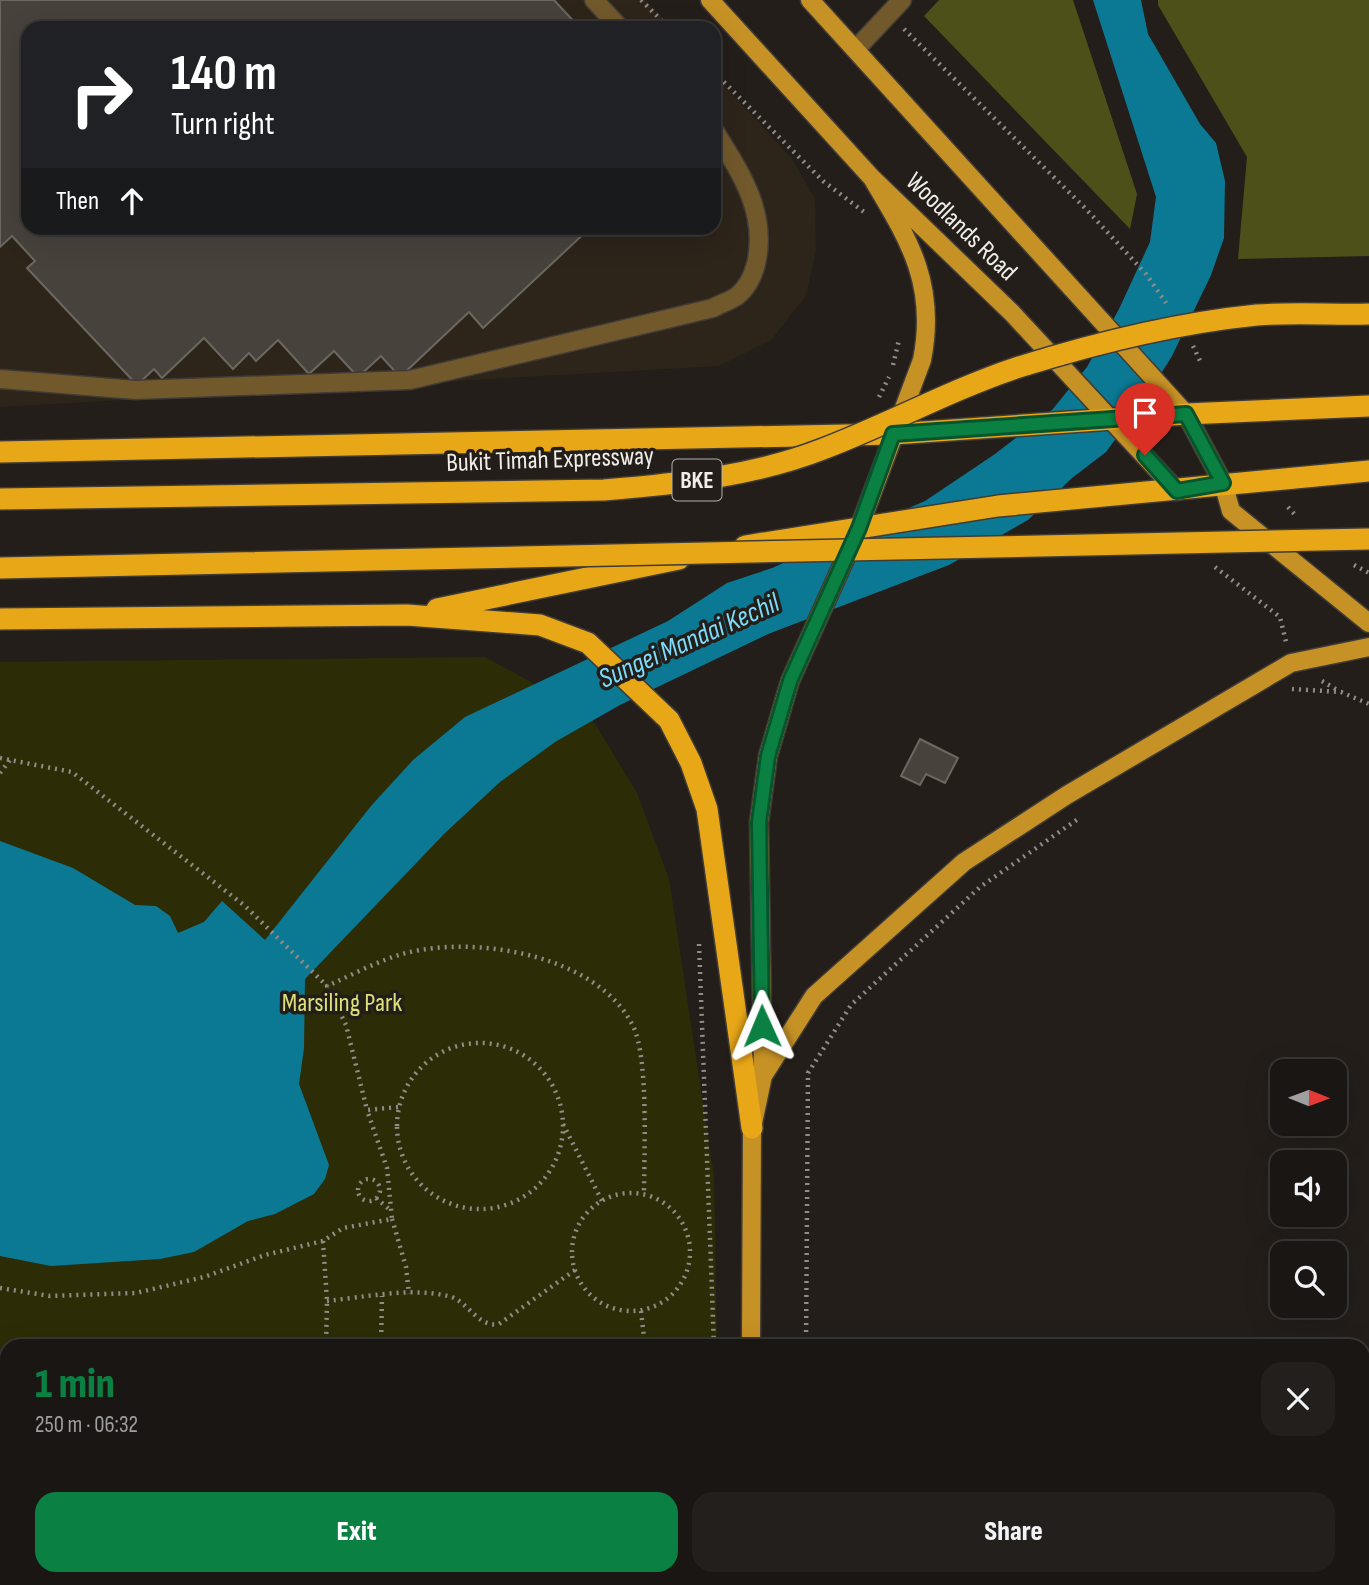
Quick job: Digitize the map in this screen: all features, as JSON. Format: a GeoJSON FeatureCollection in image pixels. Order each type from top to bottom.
{"type":"FeatureCollection","features":[{"type":"Feature","properties":{"kind":"highway","name":"Bukit Timah Expressway"},"geometry":{"type":"LineString","coordinates":[[0,499],[604,489],[678,484],[822,450],[1016,368],[1082,348],[1140,334],[1258,315],[1369,314]]}},
{"type":"Feature","properties":{"kind":"highway"},"geometry":{"type":"LineString","coordinates":[[0,452],[893,434],[1186,414],[1369,406]]}},
{"type":"Feature","properties":{"kind":"highway"},"geometry":{"type":"LineString","coordinates":[[407,615],[827,532],[998,506],[1369,471]]}},
{"type":"Feature","properties":{"kind":"highway"},"geometry":{"type":"LineString","coordinates":[[0,568],[1369,539]]}},
{"type":"Feature","properties":{"kind":"highway"},"geometry":{"type":"LineString","coordinates":[[0,619],[407,615],[540,625],[587,643],[669,720],[691,763],[707,809],[752,1128]]}},
{"type":"Feature","properties":{"kind":"main road","name":"Woodlands Road"},"geometry":{"type":"LineString","coordinates":[[710,0],[872,178],[1012,313],[1177,491]]}},
{"type":"Feature","properties":{"kind":"main road","name":"Woodlands Road"},"geometry":{"type":"LineString","coordinates":[[810,0],[1186,414],[1223,483],[1231,511],[1369,623]]}},
{"type":"Feature","properties":{"kind":"main road"},"geometry":{"type":"LineString","coordinates":[[751,1339],[752,1128],[763,1076],[759,822],[768,756],[790,681],[859,528],[922,360],[926,339],[926,297],[915,254],[872,178]]}},
{"type":"Feature","properties":{"kind":"main road"},"geometry":{"type":"LineString","coordinates":[[763,1076],[814,996],[964,862],[1067,795],[1291,663],[1369,647]]}},
{"type":"Feature","properties":{"kind":"lane"},"geometry":{"type":"LineString","coordinates":[[594,0],[614,21]]}},
{"type":"Feature","properties":{"kind":"lane"},"geometry":{"type":"LineString","coordinates":[[856,49],[902,0]]}},
{"type":"Feature","properties":{"kind":"lane"},"geometry":{"type":"LineString","coordinates":[[0,379],[135,390],[410,380],[712,308],[738,295],[752,278],[759,251],[759,220],[746,183],[721,142]]}},
{"type":"Feature","properties":{"kind":"path"},"geometry":{"type":"LineString","coordinates":[[641,0],[662,21]]}},
{"type":"Feature","properties":{"kind":"path"},"geometry":{"type":"LineString","coordinates":[[889,13],[1086,209],[1126,253],[1168,306]]}},
{"type":"Feature","properties":{"kind":"path"},"geometry":{"type":"LineString","coordinates":[[721,79],[823,181],[871,219]]}},
{"type":"Feature","properties":{"kind":"path"},"geometry":{"type":"LineString","coordinates":[[862,435],[892,368],[900,334]]}},
{"type":"Feature","properties":{"kind":"path"},"geometry":{"type":"LineString","coordinates":[[1205,559],[1280,617],[1291,663],[1341,692],[1369,704]]}},
{"type":"Feature","properties":{"kind":"path"},"geometry":{"type":"LineString","coordinates":[[1288,689],[1341,692]]}},
{"type":"Feature","properties":{"kind":"path"},"geometry":{"type":"LineString","coordinates":[[0,758],[72,772],[245,906],[327,986],[346,1026],[367,1110],[387,1168],[392,1219],[407,1267],[409,1294]]}},
{"type":"Feature","properties":{"kind":"path"},"geometry":{"type":"LineString","coordinates":[[0,773],[10,760]]}},
{"type":"Feature","properties":{"kind":"path"},"geometry":{"type":"LineString","coordinates":[[806,1339],[808,1073],[851,1005],[892,966],[980,887],[1087,812]]}},
{"type":"Feature","properties":{"kind":"path"},"geometry":{"type":"LineString","coordinates":[[698,940],[714,1339]]}},
{"type":"Feature","properties":{"kind":"path"},"geometry":{"type":"LineString","coordinates":[[327,986],[406,953],[472,946],[555,961],[606,991],[634,1027],[643,1074],[644,1195]]}},
{"type":"Feature","properties":{"kind":"path"},"geometry":{"type":"LineString","coordinates":[[563,1122],[559,1150],[547,1175],[527,1194],[503,1206],[475,1209],[449,1203],[426,1189],[408,1168],[398,1142],[398,1107],[405,1089],[421,1067],[443,1051],[469,1043],[496,1044],[522,1054],[543,1072],[557,1096],[563,1122],[602,1201]]}},
{"type":"Feature","properties":{"kind":"path"},"geometry":{"type":"LineString","coordinates":[[367,1110],[398,1107]]}},
{"type":"Feature","properties":{"kind":"path"},"geometry":{"type":"LineString","coordinates":[[369,1180],[378,1185],[376,1198],[369,1201],[360,1197],[358,1190],[363,1181],[369,1180]]}},
{"type":"Feature","properties":{"kind":"path"},"geometry":{"type":"LineString","coordinates":[[644,1195],[659,1201],[677,1216],[688,1238],[690,1254],[680,1285],[663,1301],[641,1311],[624,1311],[601,1303],[582,1286],[575,1270],[574,1238],[589,1211],[602,1201],[615,1196],[644,1195]]}},
{"type":"Feature","properties":{"kind":"path"},"geometry":{"type":"LineString","coordinates":[[376,1198],[391,1210]]}},
{"type":"Feature","properties":{"kind":"path"},"geometry":{"type":"LineString","coordinates":[[0,1287],[50,1296],[136,1293],[204,1277],[265,1255],[323,1241],[343,1228],[392,1219]]}},
{"type":"Feature","properties":{"kind":"path"},"geometry":{"type":"LineString","coordinates":[[323,1241],[326,1339]]}},
{"type":"Feature","properties":{"kind":"path"},"geometry":{"type":"LineString","coordinates":[[327,1301],[409,1294],[453,1297],[491,1325],[499,1324],[575,1270]]}},
{"type":"Feature","properties":{"kind":"path"},"geometry":{"type":"LineString","coordinates":[[381,1339],[382,1296]]}},
{"type":"Feature","properties":{"kind":"path"},"geometry":{"type":"LineString","coordinates":[[641,1311],[644,1339]]}},
{"type":"Feature","properties":{"kind":"shaded area"},"geometry":{"type":"Polygon","coordinates":[[[0,0],[646,0],[666,21],[21,21],[21,235],[721,235],[721,82],[792,159],[815,198],[816,250],[806,296],[771,340],[719,366],[0,407],[0,0]]]}},
{"type":"Feature","properties":{"kind":"shaded area"},"geometry":{"type":"Polygon","coordinates":[[[939,0],[1073,0],[1137,194],[1130,229],[924,16],[939,0]]]}},
{"type":"Feature","properties":{"kind":"shaded area"},"geometry":{"type":"Polygon","coordinates":[[[1158,0],[1369,0],[1369,256],[1238,259],[1247,157],[1158,5],[1158,0]]]}},
{"type":"Feature","properties":{"kind":"green space","name":"Marsiling Park"},"geometry":{"type":"Polygon","coordinates":[[[485,657],[589,714],[637,793],[669,879],[714,1176],[717,1339],[0,1339],[0,662],[485,657]]]}},
{"type":"Feature","properties":{"kind":"water","name":"Sungei Mandai Kechil"},"geometry":{"type":"Polygon","coordinates":[[[1093,0],[1141,0],[1148,34],[1200,124],[1216,143],[1225,181],[1224,238],[1211,275],[1172,356],[1145,399],[1106,452],[1072,478],[1028,520],[949,565],[768,634],[620,705],[555,742],[500,782],[445,833],[305,979],[304,1048],[299,1084],[329,1165],[325,1179],[314,1194],[275,1214],[248,1221],[194,1252],[160,1259],[51,1266],[0,1256],[0,841],[73,868],[135,905],[156,906],[170,916],[178,933],[204,922],[222,901],[265,940],[371,806],[413,760],[465,717],[668,621],[727,583],[772,568],[925,501],[995,454],[1052,410],[1087,367],[1119,309],[1150,242],[1156,197],[1093,0]]]}},
{"type":"Feature","properties":{"kind":"building"},"geometry":{"type":"Polygon","coordinates":[[[0,0],[554,0],[574,21],[21,21],[21,235],[583,235],[483,328],[469,312],[400,377],[381,356],[358,377],[334,351],[309,374],[278,340],[256,361],[249,353],[233,369],[204,338],[162,378],[154,369],[137,385],[27,268],[35,261],[12,236],[0,247],[0,0]]]}},
{"type":"Feature","properties":{"kind":"building"},"geometry":{"type":"Polygon","coordinates":[[[920,739],[958,758],[945,783],[926,774],[920,785],[901,776],[920,739]]]}},
{"type":"Feature","properties":{"kind":"route"},"geometry":{"type":"LineString","coordinates":[[762,1026],[759,822],[768,756],[790,681],[859,528],[893,434],[1186,414],[1223,483],[1177,491],[1145,455]]}}]}
